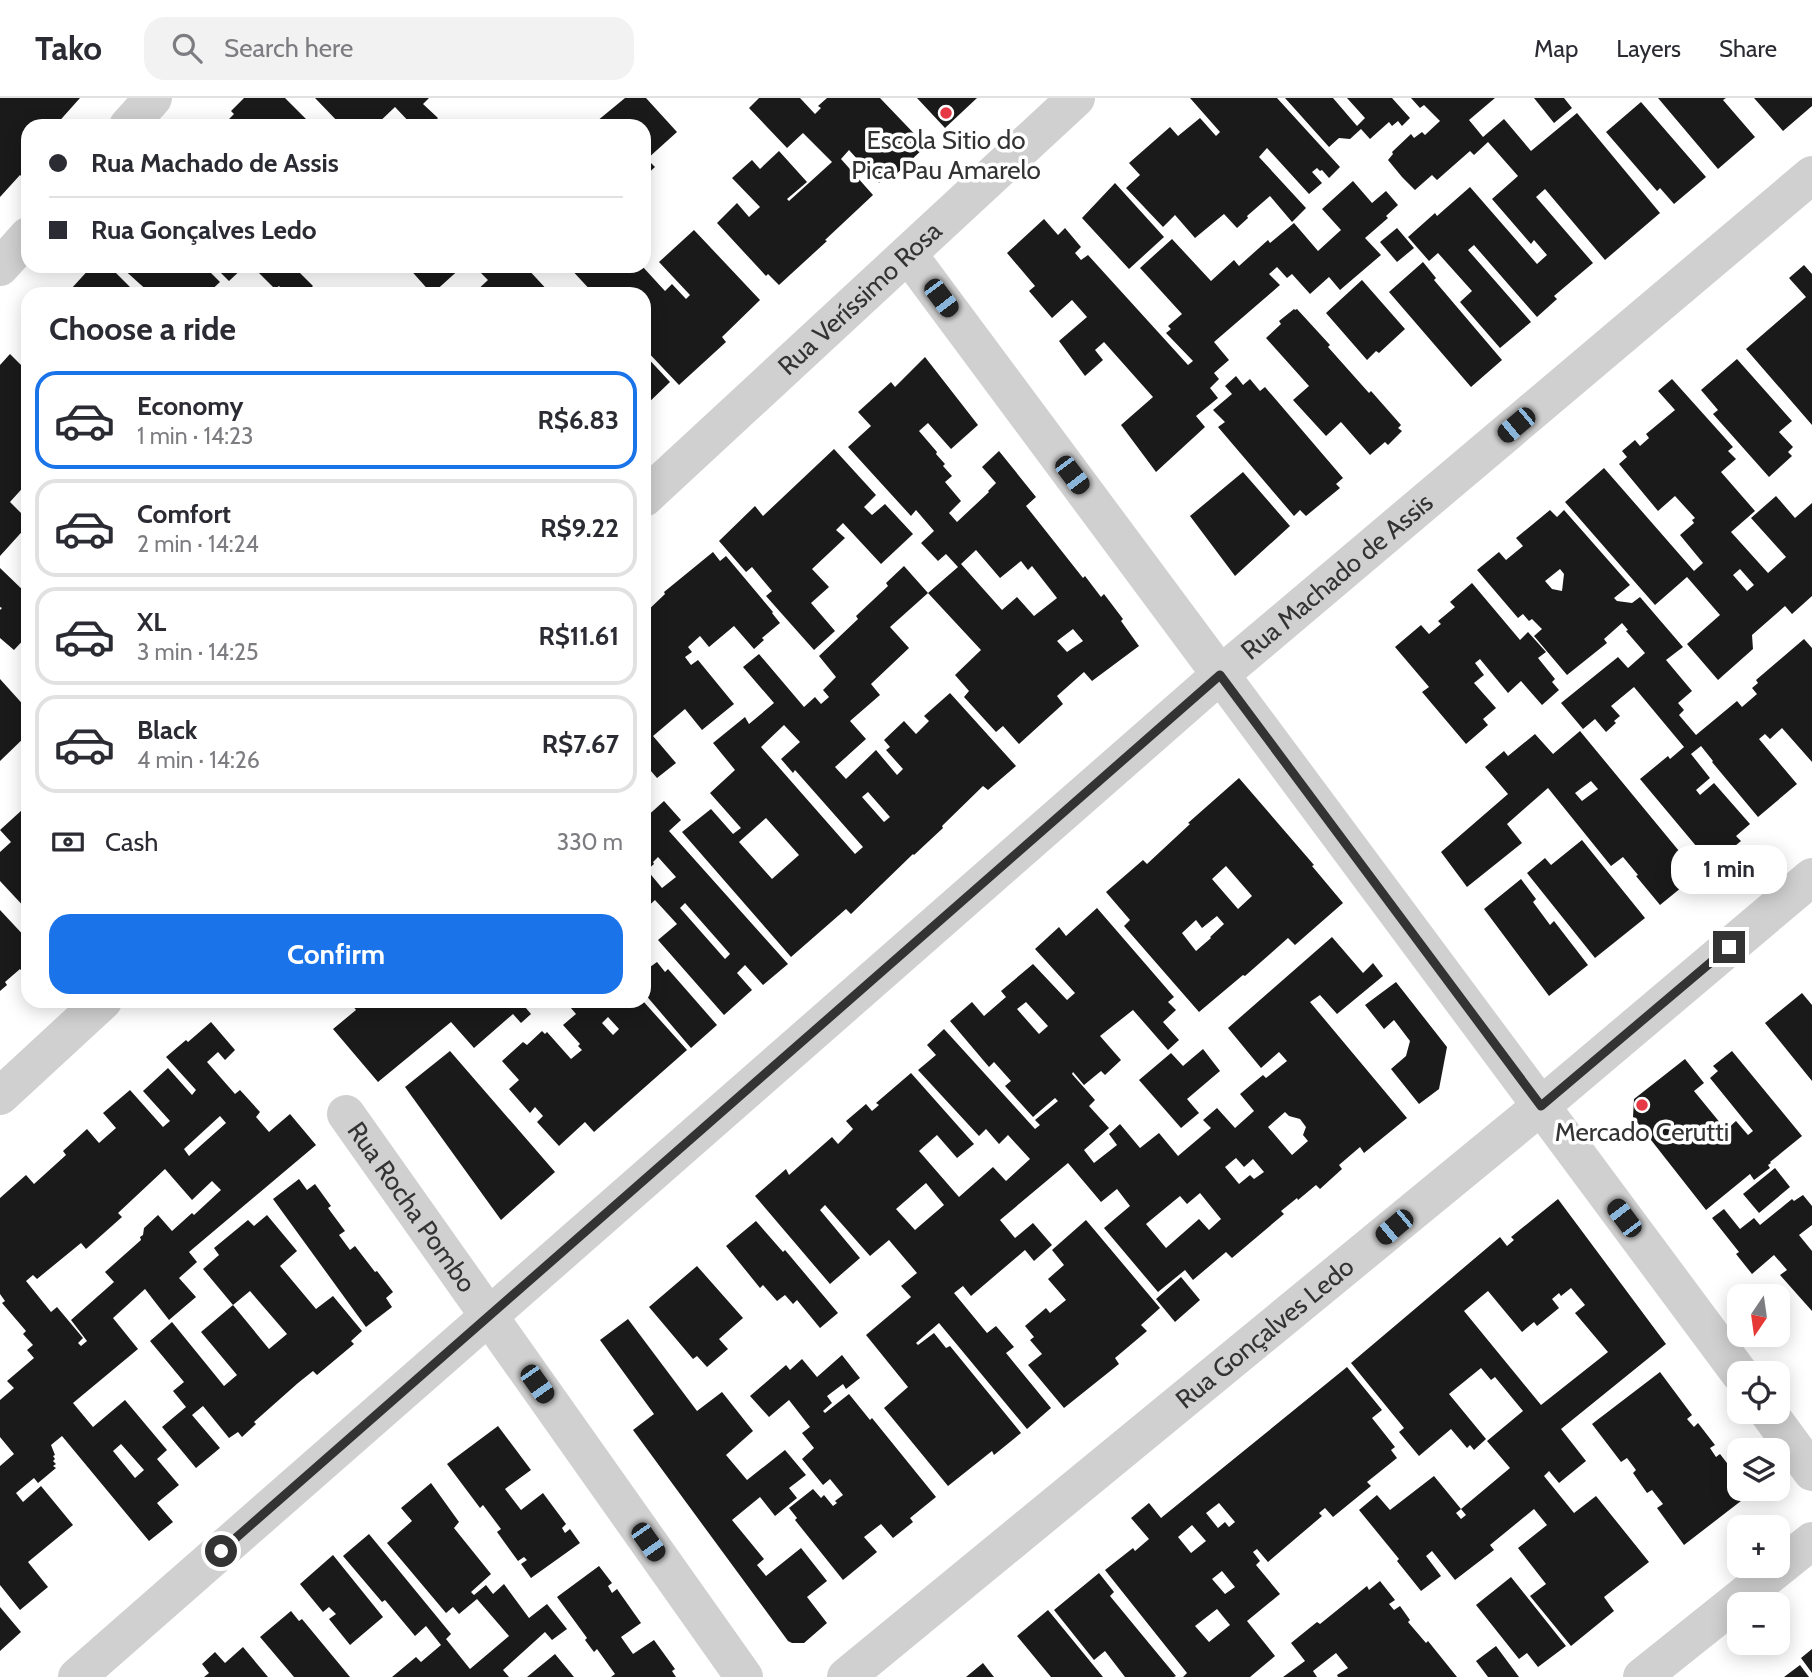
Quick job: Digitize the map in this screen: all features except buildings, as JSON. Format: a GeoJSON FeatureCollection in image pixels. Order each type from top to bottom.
{"type":"FeatureCollection","features":[{"type":"Feature","properties":{"kind":"street"},"geometry":{"type":"LineString","coordinates":[[134,119],[153,98]]}},
{"type":"Feature","properties":{"kind":"street","name":"Rua Veríssimo Rosa"},"geometry":{"type":"LineString","coordinates":[[651,492],[1076,98]]}},
{"type":"Feature","properties":{"kind":"street","name":"Rua Machado de Assis"},"geometry":{"type":"LineString","coordinates":[[77,1677],[1220,675],[1812,176]]}},
{"type":"Feature","properties":{"kind":"street"},"geometry":{"type":"LineString","coordinates":[[0,267],[21,244]]}},
{"type":"Feature","properties":{"kind":"street"},"geometry":{"type":"LineString","coordinates":[[908,254],[1730,1361]]}},
{"type":"Feature","properties":{"kind":"street","name":"Rua Gonçalves Ledo"},"geometry":{"type":"LineString","coordinates":[[846,1677],[1541,1106],[1812,877]]}},
{"type":"Feature","properties":{"kind":"street"},"geometry":{"type":"LineString","coordinates":[[0,1096],[95,1008]]}},
{"type":"Feature","properties":{"kind":"street","name":"Rua Rocha Pombo"},"geometry":{"type":"LineString","coordinates":[[346,1114],[744,1677]]}},
{"type":"Feature","properties":{"kind":"street"},"geometry":{"type":"LineString","coordinates":[[1777,1424],[1812,1472]]}},
{"type":"Feature","properties":{"kind":"street"},"geometry":{"type":"LineString","coordinates":[[1642,1677],[1812,1541]]}},
{"type":"Feature","properties":{"kind":"place","name":"Escola Sitio do Pica Pau Amarelo"},"geometry":{"type":"Point","coordinates":[946,113]}},
{"type":"Feature","properties":{"kind":"place","name":"Mercado Cerutti"},"geometry":{"type":"Point","coordinates":[1642,1105]}},
{"type":"Feature","properties":{"kind":"route"},"geometry":{"type":"LineString","coordinates":[[221,1551],[1220,675],[1541,1106],[1729,947]]}}]}
